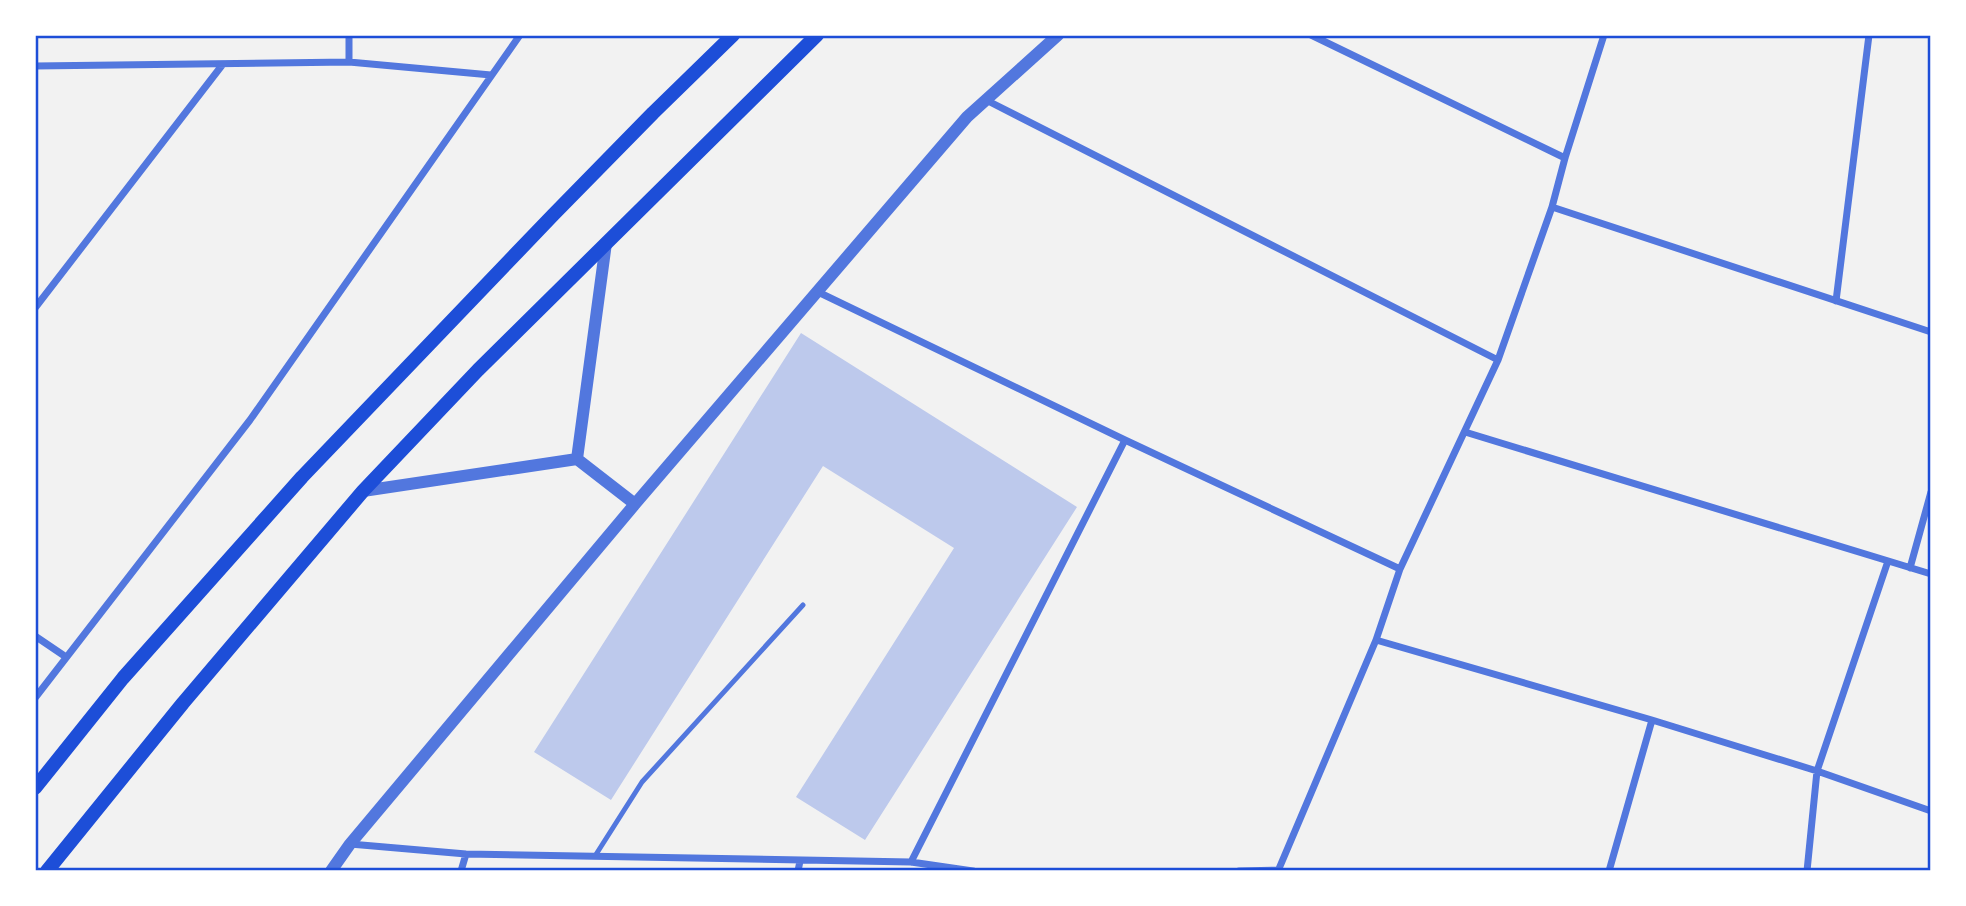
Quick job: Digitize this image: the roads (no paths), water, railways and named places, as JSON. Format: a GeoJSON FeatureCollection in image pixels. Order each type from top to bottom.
{"type":"FeatureCollection","features":[{"type":"Feature","properties":{"kind":"main road"},"geometry":{"type":"LineString","coordinates":[[35,788],[123,678],[302,477],[571,197],[733,35]]}},
{"type":"Feature","properties":{"kind":"main road"},"geometry":{"type":"LineString","coordinates":[[47,871],[183,703],[363,491],[478,370],[817,35]]}},
{"type":"Feature","properties":{"kind":"street"},"geometry":{"type":"LineString","coordinates":[[349,35],[349,62]]}},
{"type":"Feature","properties":{"kind":"street"},"geometry":{"type":"LineString","coordinates":[[35,698],[250,420],[520,35]]}},
{"type":"Feature","properties":{"kind":"street"},"geometry":{"type":"LineString","coordinates":[[331,871],[635,504],[967,117],[1058,35]]}},
{"type":"Feature","properties":{"kind":"street"},"geometry":{"type":"LineString","coordinates":[[1311,35],[1565,158]]}},
{"type":"Feature","properties":{"kind":"street"},"geometry":{"type":"LineString","coordinates":[[1239,871],[1278,870],[1376,640],[1400,569],[1499,360],[1552,207],[1604,35]]}},
{"type":"Feature","properties":{"kind":"street"},"geometry":{"type":"LineString","coordinates":[[1836,301],[1869,35]]}},
{"type":"Feature","properties":{"kind":"street"},"geometry":{"type":"LineString","coordinates":[[35,66],[349,62],[491,75]]}},
{"type":"Feature","properties":{"kind":"street"},"geometry":{"type":"LineString","coordinates":[[35,308],[223,64]]}},
{"type":"Feature","properties":{"kind":"street"},"geometry":{"type":"LineString","coordinates":[[986,100],[1499,360]]}},
{"type":"Feature","properties":{"kind":"street"},"geometry":{"type":"LineString","coordinates":[[1552,207],[1931,332]]}},
{"type":"Feature","properties":{"kind":"street"},"geometry":{"type":"LineString","coordinates":[[577,458],[606,243]]}},
{"type":"Feature","properties":{"kind":"street"},"geometry":{"type":"LineString","coordinates":[[818,292],[1400,569]]}},
{"type":"Feature","properties":{"kind":"street"},"geometry":{"type":"LineString","coordinates":[[1465,432],[1931,574]]}},
{"type":"Feature","properties":{"kind":"street"},"geometry":{"type":"LineString","coordinates":[[911,862],[1125,440]]}},
{"type":"Feature","properties":{"kind":"street"},"geometry":{"type":"LineString","coordinates":[[363,491],[577,458],[635,504]]}},
{"type":"Feature","properties":{"kind":"street"},"geometry":{"type":"LineString","coordinates":[[1910,568],[1931,492]]}},
{"type":"Feature","properties":{"kind":"street"},"geometry":{"type":"LineString","coordinates":[[1807,871],[1817,771],[1888,561]]}},
{"type":"Feature","properties":{"kind":"street"},"geometry":{"type":"LineString","coordinates":[[35,636],[66,657]]}},
{"type":"Feature","properties":{"kind":"street"},"geometry":{"type":"LineString","coordinates":[[1376,640],[1652,720],[1817,771],[1931,811]]}},
{"type":"Feature","properties":{"kind":"street"},"geometry":{"type":"LineString","coordinates":[[1609,871],[1652,720]]}},
{"type":"Feature","properties":{"kind":"street"},"geometry":{"type":"LineString","coordinates":[[350,845],[466,854],[911,862],[973,871]]}},
{"type":"Feature","properties":{"kind":"street"},"geometry":{"type":"LineString","coordinates":[[461,871],[466,854]]}},
{"type":"Feature","properties":{"kind":"street"},"geometry":{"type":"LineString","coordinates":[[798,871],[800,860]]}},
{"type":"Feature","properties":{"kind":"lane"},"geometry":{"type":"LineString","coordinates":[[595,856],[642,782],[803,605]]}}]}
